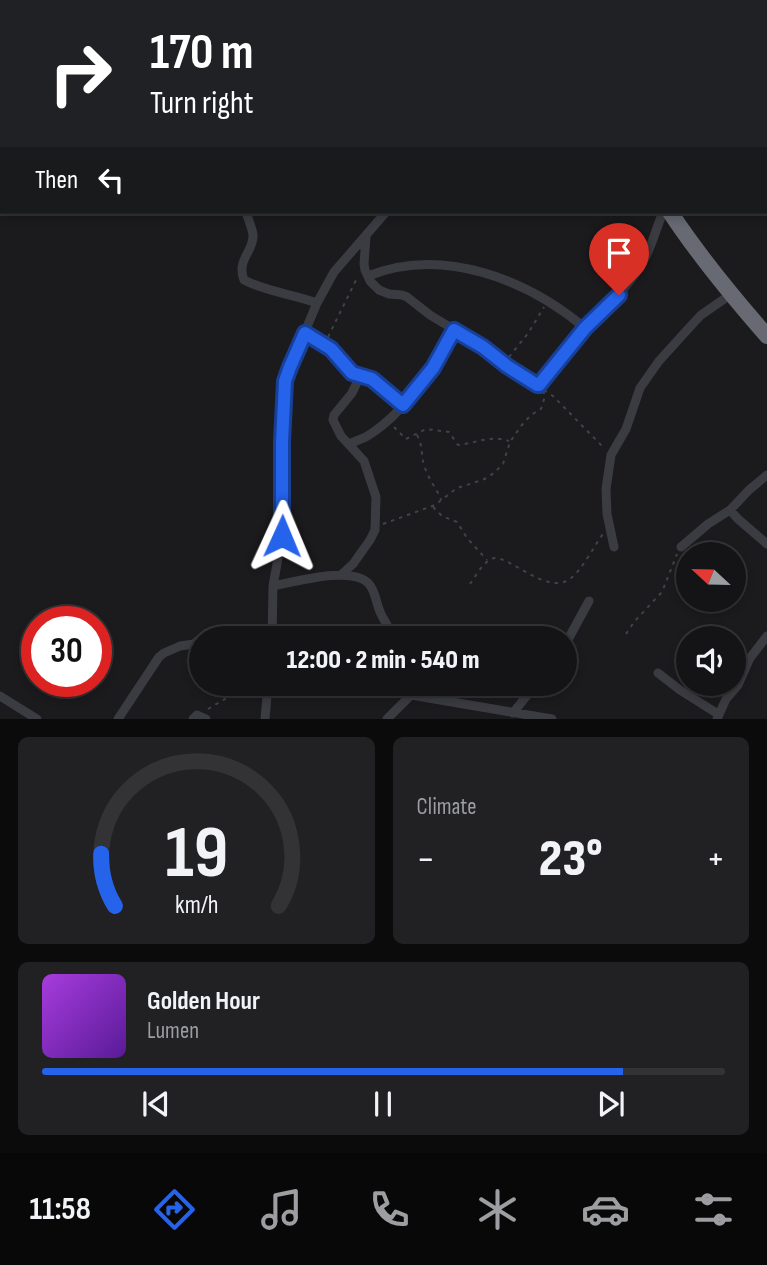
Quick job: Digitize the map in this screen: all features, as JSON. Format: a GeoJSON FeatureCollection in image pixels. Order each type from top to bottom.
{"type":"FeatureCollection","features":[{"type":"Feature","properties":{"kind":"highway"},"geometry":{"type":"LineString","coordinates":[[671,214],[730,295],[767,336]]}},
{"type":"Feature","properties":{"kind":"street"},"geometry":{"type":"LineString","coordinates":[[247,214],[253,234],[243,261],[244,280],[264,289],[317,303]]}},
{"type":"Feature","properties":{"kind":"street"},"geometry":{"type":"LineString","coordinates":[[272,626],[273,586],[282,536],[285,381],[317,303],[339,264],[384,214]]}},
{"type":"Feature","properties":{"kind":"street"},"geometry":{"type":"LineString","coordinates":[[366,237],[363,264],[370,281],[379,290],[407,297],[540,388],[554,365],[585,328],[631,281],[655,236],[662,214]]}},
{"type":"Feature","properties":{"kind":"street"},"geometry":{"type":"LineString","coordinates":[[368,276],[413,265],[465,268],[531,291],[566,312],[585,328]]}},
{"type":"Feature","properties":{"kind":"street"},"geometry":{"type":"LineString","coordinates":[[614,547],[607,513],[606,489],[611,455],[626,429],[640,388],[673,345],[701,315],[730,295]]}},
{"type":"Feature","properties":{"kind":"street"},"geometry":{"type":"LineString","coordinates":[[349,444],[369,435],[403,405],[433,368],[454,330]]}},
{"type":"Feature","properties":{"kind":"street"},"geometry":{"type":"LineString","coordinates":[[305,333],[335,352],[352,373],[372,379],[403,405]]}},
{"type":"Feature","properties":{"kind":"street"},"geometry":{"type":"LineString","coordinates":[[342,574],[353,564],[370,540],[375,527],[376,497],[364,461],[341,436],[332,418],[352,393],[360,376]]}},
{"type":"Feature","properties":{"kind":"street"},"geometry":{"type":"LineString","coordinates":[[687,542],[730,510],[767,475]]}},
{"type":"Feature","properties":{"kind":"street"},"geometry":{"type":"LineString","coordinates":[[730,510],[767,544]]}},
{"type":"Feature","properties":{"kind":"street"},"geometry":{"type":"LineString","coordinates":[[273,586],[342,574],[359,577],[367,581],[388,626]]}},
{"type":"Feature","properties":{"kind":"street"},"geometry":{"type":"LineString","coordinates":[[575,626],[589,601]]}},
{"type":"Feature","properties":{"kind":"street"},"geometry":{"type":"LineString","coordinates":[[658,673],[718,717],[726,699],[738,685],[750,658],[767,636]]}},
{"type":"Feature","properties":{"kind":"street"},"geometry":{"type":"LineString","coordinates":[[118,719],[153,665],[164,653],[189,645]]}},
{"type":"Feature","properties":{"kind":"street"},"geometry":{"type":"LineString","coordinates":[[0,696],[37,719]]}},
{"type":"Feature","properties":{"kind":"street"},"geometry":{"type":"LineString","coordinates":[[265,719],[267,696]]}},
{"type":"Feature","properties":{"kind":"street"},"geometry":{"type":"LineString","coordinates":[[387,719],[410,696]]}},
{"type":"Feature","properties":{"kind":"street"},"geometry":{"type":"LineString","coordinates":[[417,696],[552,719]]}},
{"type":"Feature","properties":{"kind":"street"},"geometry":{"type":"LineString","coordinates":[[513,713],[526,696]]}},
{"type":"Feature","properties":{"kind":"path"},"geometry":{"type":"LineString","coordinates":[[324,344],[363,264]]}},
{"type":"Feature","properties":{"kind":"path"},"geometry":{"type":"LineString","coordinates":[[504,364],[529,332],[548,301]]}},
{"type":"Feature","properties":{"kind":"path"},"geometry":{"type":"LineString","coordinates":[[540,388],[553,396],[611,455]]}},
{"type":"Feature","properties":{"kind":"path"},"geometry":{"type":"LineString","coordinates":[[375,527],[432,506],[457,488],[495,472],[505,459],[510,442],[521,426],[541,409],[545,396],[540,388]]}},
{"type":"Feature","properties":{"kind":"path"},"geometry":{"type":"LineString","coordinates":[[388,420],[406,439],[426,429],[449,432],[458,445],[487,439],[504,439],[510,442]]}},
{"type":"Feature","properties":{"kind":"path"},"geometry":{"type":"LineString","coordinates":[[416,434],[422,447],[426,472],[441,501]]}},
{"type":"Feature","properties":{"kind":"path"},"geometry":{"type":"LineString","coordinates":[[432,506],[442,516],[457,522],[467,538],[488,561]]}},
{"type":"Feature","properties":{"kind":"path"},"geometry":{"type":"LineString","coordinates":[[470,584],[488,561],[498,558],[551,583],[565,582],[577,572],[610,524]]}},
{"type":"Feature","properties":{"kind":"path"},"geometry":{"type":"LineString","coordinates":[[626,634],[662,592],[676,557]]}},
{"type":"Feature","properties":{"kind":"path"},"geometry":{"type":"LineString","coordinates":[[199,718],[233,696]]}},
{"type":"Feature","properties":{"kind":"route"},"geometry":{"type":"LineString","coordinates":[[282,536],[285,381],[305,333],[331,349],[352,373],[369,377],[403,405],[433,368],[454,330],[539,385],[585,328],[619,295]]}}]}
